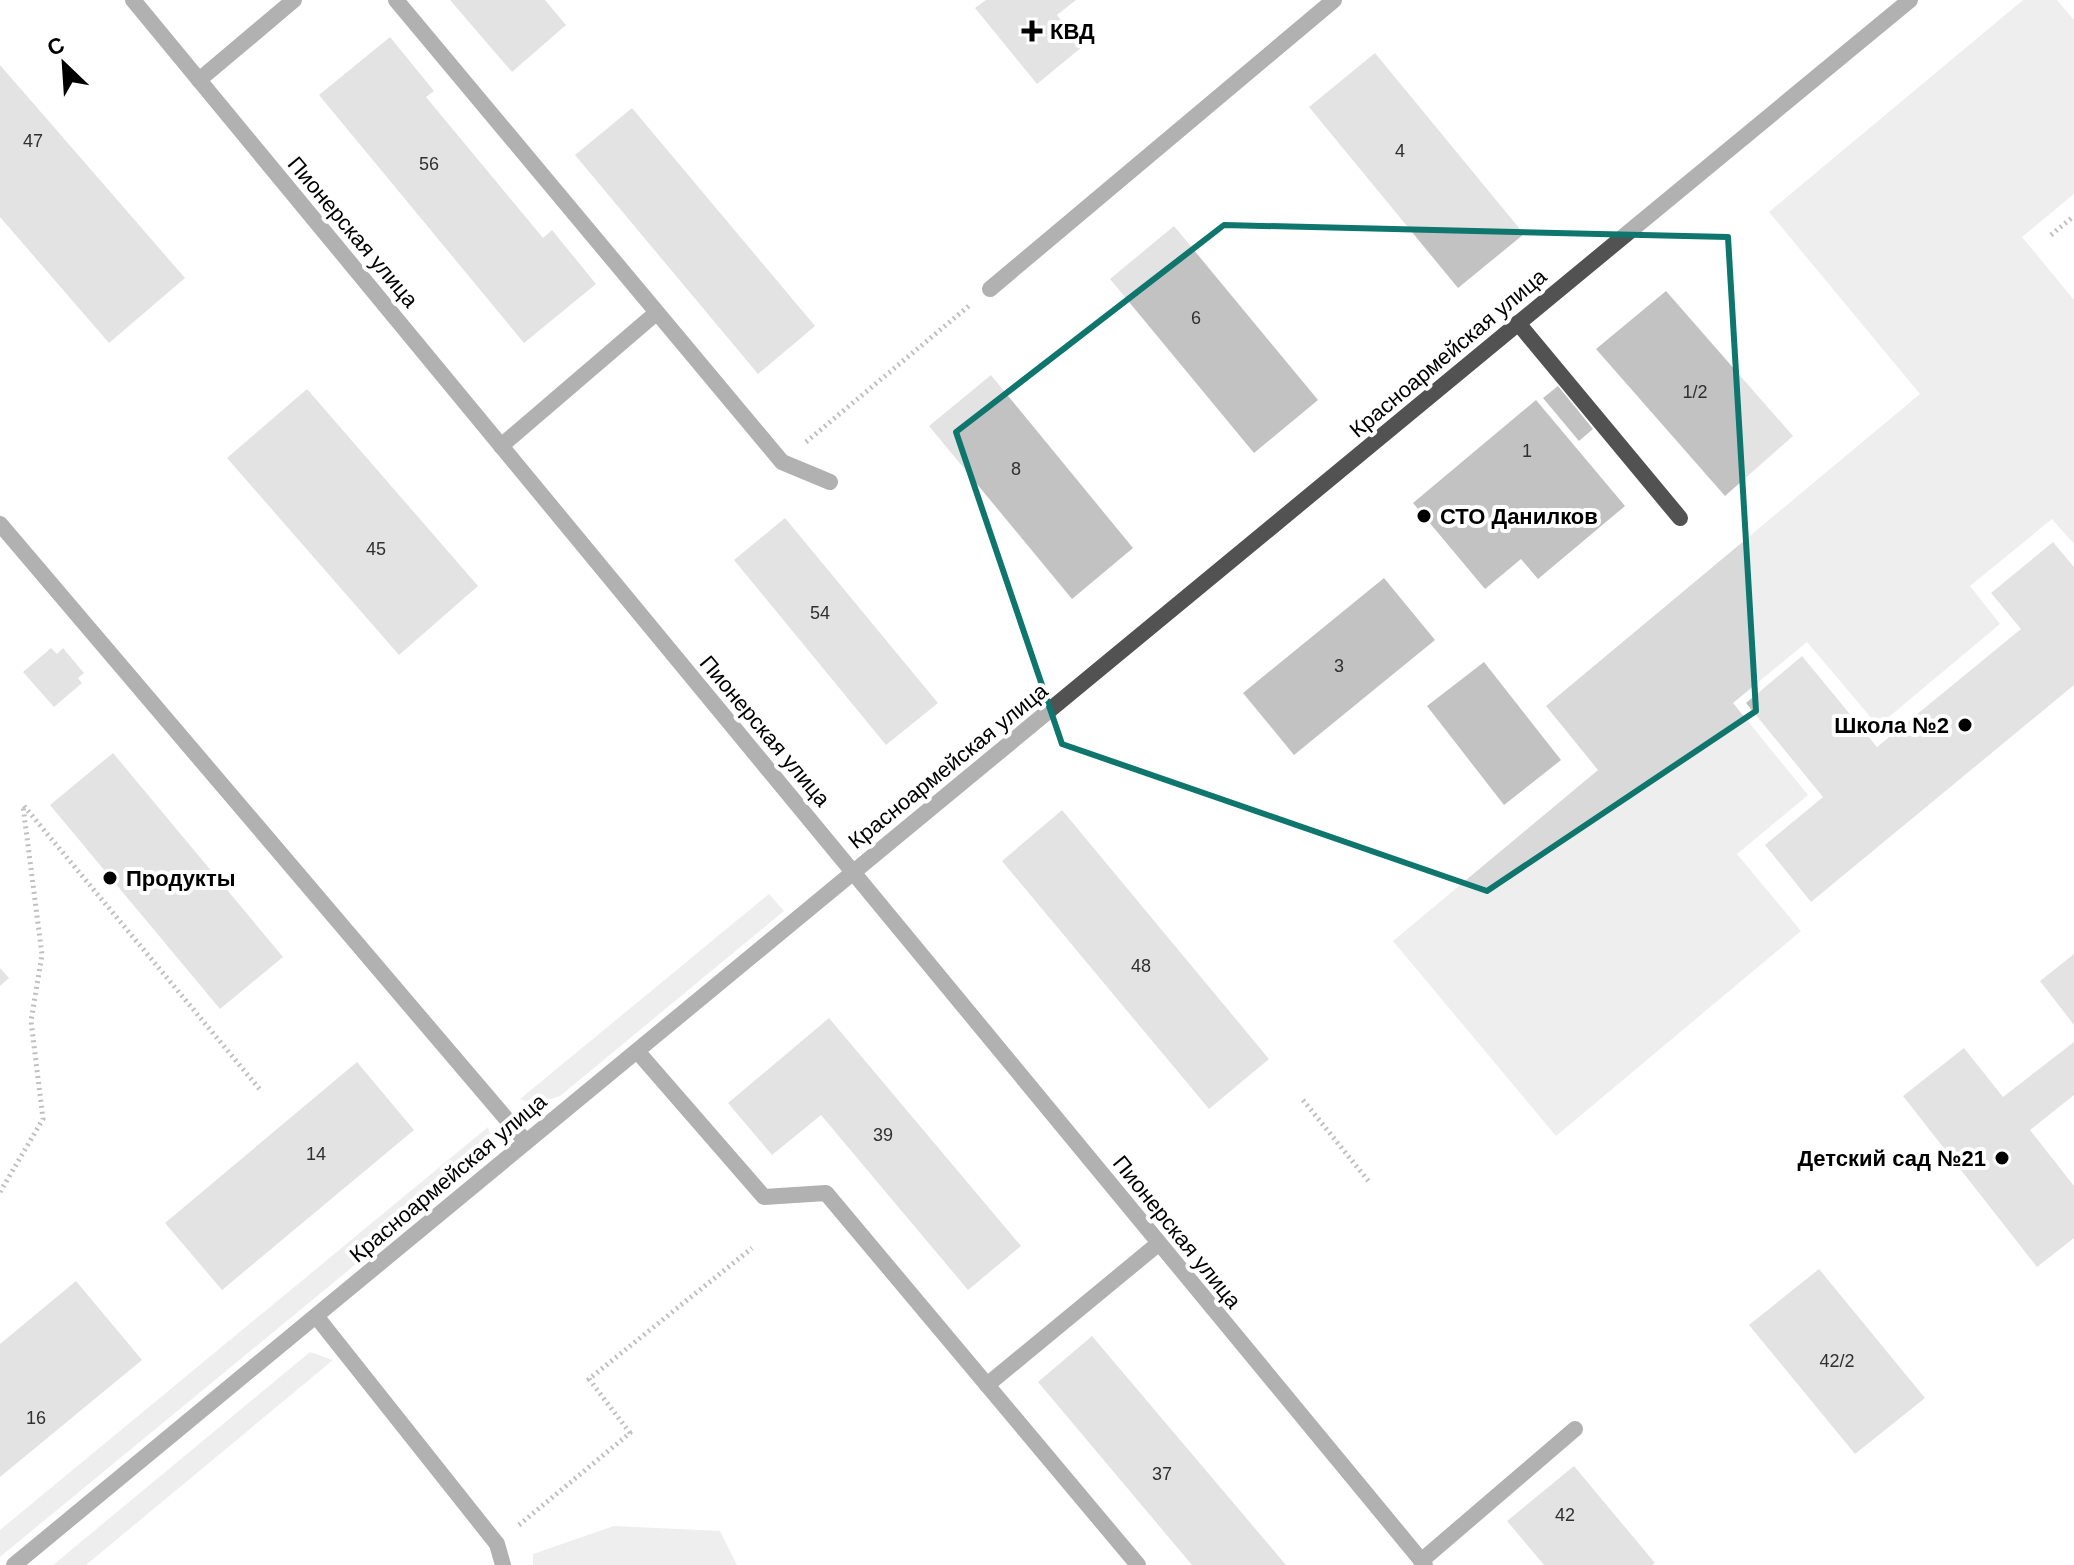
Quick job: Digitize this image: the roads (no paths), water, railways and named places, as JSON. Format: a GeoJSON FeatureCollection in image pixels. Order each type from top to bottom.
{"type":"FeatureCollection","features":[{"type":"Feature","properties":{"kind":"street","name":"Пионерская улица"},"geometry":{"type":"LineString","coordinates":[[133,0],[1423,1563]]}},
{"type":"Feature","properties":{"kind":"street"},"geometry":{"type":"LineString","coordinates":[[199,80],[294,0]]}},
{"type":"Feature","properties":{"kind":"street"},"geometry":{"type":"LineString","coordinates":[[396,0],[655,314],[782,462],[830,482]]}},
{"type":"Feature","properties":{"kind":"street"},"geometry":{"type":"LineString","coordinates":[[990,289],[1334,0]]}},
{"type":"Feature","properties":{"kind":"street","name":"Красноармейская улица"},"geometry":{"type":"LineString","coordinates":[[14,1565],[1910,0]]}},
{"type":"Feature","properties":{"kind":"street"},"geometry":{"type":"LineString","coordinates":[[501,446],[655,314]]}},
{"type":"Feature","properties":{"kind":"street"},"geometry":{"type":"LineString","coordinates":[[1518,323],[1680,518]]}},
{"type":"Feature","properties":{"kind":"street"},"geometry":{"type":"LineString","coordinates":[[0,524],[526,1142]]}},
{"type":"Feature","properties":{"kind":"street"},"geometry":{"type":"LineString","coordinates":[[637,1051],[764,1197],[826,1193],[1138,1565]]}},
{"type":"Feature","properties":{"kind":"street"},"geometry":{"type":"LineString","coordinates":[[987,1385],[1158,1244]]}},
{"type":"Feature","properties":{"kind":"street"},"geometry":{"type":"LineString","coordinates":[[316,1316],[497,1544],[503,1565]]}},
{"type":"Feature","properties":{"kind":"street"},"geometry":{"type":"LineString","coordinates":[[1423,1563],[1575,1429]]}},
{"type":"Feature","properties":{"kind":"place","name":"КВД"},"geometry":{"type":"Point","coordinates":[1032,31]}},
{"type":"Feature","properties":{"kind":"place","name":"СТО Данилков"},"geometry":{"type":"Point","coordinates":[1424,516]}},
{"type":"Feature","properties":{"kind":"place","name":"Школа №2"},"geometry":{"type":"Point","coordinates":[1965,725]}},
{"type":"Feature","properties":{"kind":"place","name":"Продукты"},"geometry":{"type":"Point","coordinates":[110,878]}},
{"type":"Feature","properties":{"kind":"place","name":"Детский сад №21"},"geometry":{"type":"Point","coordinates":[2002,1158]}}]}
